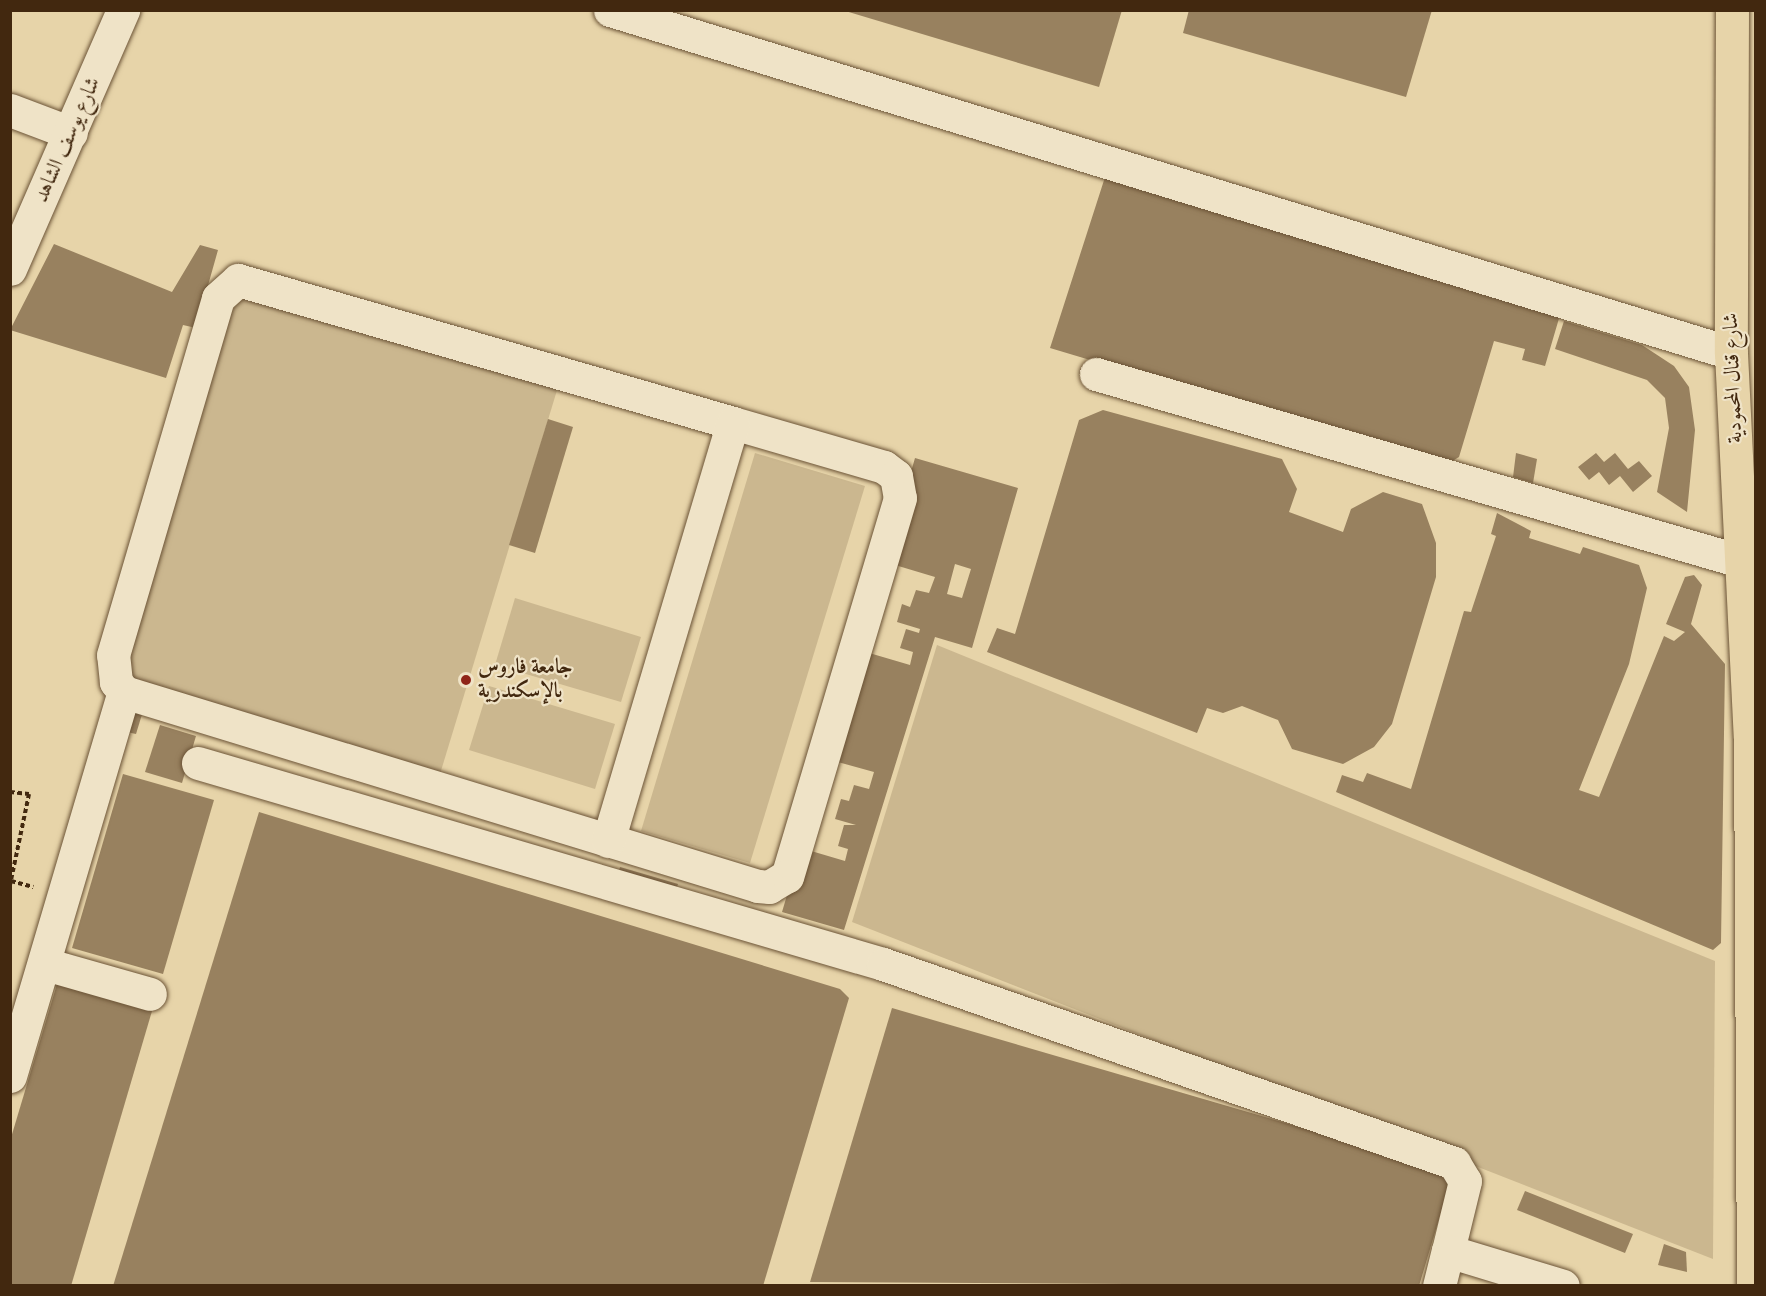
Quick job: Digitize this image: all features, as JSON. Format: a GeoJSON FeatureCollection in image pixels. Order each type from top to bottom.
{"type":"FeatureCollection","features":[{"type":"Feature","properties":{"kind":"main road","name":"شارع قنال المحمودية"},"geometry":{"type":"LineString","coordinates":[[1732,10],[1731,353],[1744,562],[1753,912],[1753,1286]]}},
{"type":"Feature","properties":{"kind":"street","name":"شارع يوسف الشاهد"},"geometry":{"type":"LineString","coordinates":[[10,269],[123,10]]}},
{"type":"Feature","properties":{"kind":"street"},"geometry":{"type":"LineString","coordinates":[[610,10],[1731,353]]}},
{"type":"Feature","properties":{"kind":"street"},"geometry":{"type":"LineString","coordinates":[[10,110],[71,133]]}},
{"type":"Feature","properties":{"kind":"street"},"geometry":{"type":"LineString","coordinates":[[255,281],[733,423],[884,467],[900,483],[900,498],[798,843],[787,876],[769,887],[608,841],[124,692],[116,682],[113,655],[218,298],[229,284],[255,281]]}},
{"type":"Feature","properties":{"kind":"street"},"geometry":{"type":"LineString","coordinates":[[1096,374],[1744,562]]}},
{"type":"Feature","properties":{"kind":"street"},"geometry":{"type":"LineString","coordinates":[[608,841],[733,423]]}},
{"type":"Feature","properties":{"kind":"street"},"geometry":{"type":"LineString","coordinates":[[10,1076],[124,692]]}},
{"type":"Feature","properties":{"kind":"street"},"geometry":{"type":"LineString","coordinates":[[198,764],[883,964],[1454,1163],[1465,1180],[1438,1286]]}},
{"type":"Feature","properties":{"kind":"street"},"geometry":{"type":"LineString","coordinates":[[45,964],[150,994]]}},
{"type":"Feature","properties":{"kind":"street"},"geometry":{"type":"LineString","coordinates":[[1448,1251],[1563,1286]]}},
{"type":"Feature","properties":{"kind":"path"},"geometry":{"type":"LineString","coordinates":[[10,792],[29,794],[11,883],[39,888],[36,896]]}},
{"type":"Feature","properties":{"kind":"shaded area"},"geometry":{"type":"Polygon","coordinates":[[[244,295],[558,387],[440,774],[136,683],[123,666],[231,312],[244,295]]]}},
{"type":"Feature","properties":{"kind":"shaded area"},"geometry":{"type":"Polygon","coordinates":[[[755,453],[865,486],[750,863],[641,831],[755,453]]]}},
{"type":"Feature","properties":{"kind":"shaded area"},"geometry":{"type":"Polygon","coordinates":[[[515,598],[641,637],[621,702],[495,665],[515,598]]]}},
{"type":"Feature","properties":{"kind":"shaded area"},"geometry":{"type":"Polygon","coordinates":[[[937,645],[1715,961],[1713,1259],[852,922],[937,645]]]}},
{"type":"Feature","properties":{"kind":"shaded area"},"geometry":{"type":"Polygon","coordinates":[[[489,686],[615,724],[595,789],[469,750],[489,686]]]}},
{"type":"Feature","properties":{"kind":"building"},"geometry":{"type":"Polygon","coordinates":[[[842,10],[1122,10],[1099,87],[842,10]]]}},
{"type":"Feature","properties":{"kind":"building"},"geometry":{"type":"Polygon","coordinates":[[[1189,10],[1432,10],[1406,97],[1183,33],[1189,10]]]}},
{"type":"Feature","properties":{"kind":"building"},"geometry":{"type":"Polygon","coordinates":[[[1106,174],[1560,315],[1545,366],[1522,360],[1525,349],[1494,341],[1459,457],[1444,466],[1050,348],[1106,174]]]}},
{"type":"Feature","properties":{"kind":"building"},"geometry":{"type":"Polygon","coordinates":[[[54,244],[172,292],[200,245],[218,250],[196,328],[183,325],[166,378],[10,330],[54,244]]]}},
{"type":"Feature","properties":{"kind":"building"},"geometry":{"type":"Polygon","coordinates":[[[1564,321],[1642,345],[1674,366],[1689,387],[1695,430],[1687,512],[1657,492],[1669,428],[1665,398],[1647,380],[1555,349],[1564,321]]]}},
{"type":"Feature","properties":{"kind":"building"},"geometry":{"type":"Polygon","coordinates":[[[1103,410],[1282,459],[1297,489],[1289,512],[1343,532],[1351,509],[1383,492],[1422,504],[1436,543],[1436,577],[1392,724],[1374,747],[1343,764],[1292,749],[1278,720],[1242,706],[1223,713],[1207,708],[1197,733],[987,652],[997,628],[1015,634],[1079,420],[1103,410]]]}},
{"type":"Feature","properties":{"kind":"building"},"geometry":{"type":"Polygon","coordinates":[[[548,419],[573,427],[535,553],[509,545],[548,419]]]}},
{"type":"Feature","properties":{"kind":"building"},"geometry":{"type":"Polygon","coordinates":[[[1516,453],[1537,459],[1533,483],[1513,477],[1516,453]]]}},
{"type":"Feature","properties":{"kind":"building"},"geometry":{"type":"Polygon","coordinates":[[[1596,453],[1604,462],[1615,453],[1628,469],[1639,461],[1652,476],[1633,492],[1620,476],[1609,485],[1599,472],[1589,480],[1578,467],[1596,453]]]}},
{"type":"Feature","properties":{"kind":"building"},"geometry":{"type":"Polygon","coordinates":[[[915,458],[1018,488],[972,648],[935,637],[844,930],[782,912],[801,848],[845,861],[848,849],[838,846],[844,825],[856,825],[835,819],[841,799],[849,801],[854,785],[869,789],[874,772],[827,759],[859,650],[910,665],[913,652],[900,648],[906,629],[919,633],[920,629],[897,622],[902,604],[910,607],[916,590],[929,593],[935,577],[885,562],[915,458]],[[955,564],[947,594],[962,598],[971,569],[955,564]]]}},
{"type":"Feature","properties":{"kind":"building"},"geometry":{"type":"Polygon","coordinates":[[[1497,513],[1531,531],[1529,538],[1580,554],[1583,547],[1639,565],[1647,588],[1629,664],[1579,790],[1599,797],[1664,636],[1674,641],[1685,632],[1666,624],[1685,577],[1694,575],[1702,585],[1691,624],[1725,664],[1721,943],[1713,950],[1336,792],[1342,775],[1363,782],[1367,773],[1411,789],[1464,611],[1471,612],[1496,536],[1491,534],[1497,513]]]}},
{"type":"Feature","properties":{"kind":"building"},"geometry":{"type":"Polygon","coordinates":[[[129,707],[143,711],[136,734],[122,731],[129,707]]]}},
{"type":"Feature","properties":{"kind":"building"},"geometry":{"type":"Polygon","coordinates":[[[160,725],[196,736],[182,783],[145,772],[160,725]]]}},
{"type":"Feature","properties":{"kind":"building"},"geometry":{"type":"Polygon","coordinates":[[[123,774],[214,800],[163,974],[72,948],[123,774]]]}},
{"type":"Feature","properties":{"kind":"building"},"geometry":{"type":"Polygon","coordinates":[[[259,812],[840,989],[849,998],[763,1286],[113,1286],[259,812]]]}},
{"type":"Feature","properties":{"kind":"building"},"geometry":{"type":"Polygon","coordinates":[[[620,867],[678,884],[674,896],[617,879],[620,867]]]}},
{"type":"Feature","properties":{"kind":"building"},"geometry":{"type":"Polygon","coordinates":[[[57,984],[152,1011],[71,1286],[10,1286],[10,1141],[57,984]]]}},
{"type":"Feature","properties":{"kind":"building"},"geometry":{"type":"Polygon","coordinates":[[[892,1008],[1453,1172],[1419,1286],[810,1282],[892,1008]]]}},
{"type":"Feature","properties":{"kind":"building"},"geometry":{"type":"Polygon","coordinates":[[[1525,1191],[1633,1234],[1625,1253],[1517,1210],[1525,1191]]]}},
{"type":"Feature","properties":{"kind":"building"},"geometry":{"type":"Polygon","coordinates":[[[1664,1244],[1686,1252],[1687,1272],[1658,1265],[1664,1244]]]}},
{"type":"Feature","properties":{"kind":"place","name":"جامعة فاروس بالإسكندرية"},"geometry":{"type":"Point","coordinates":[466,680]}}]}
